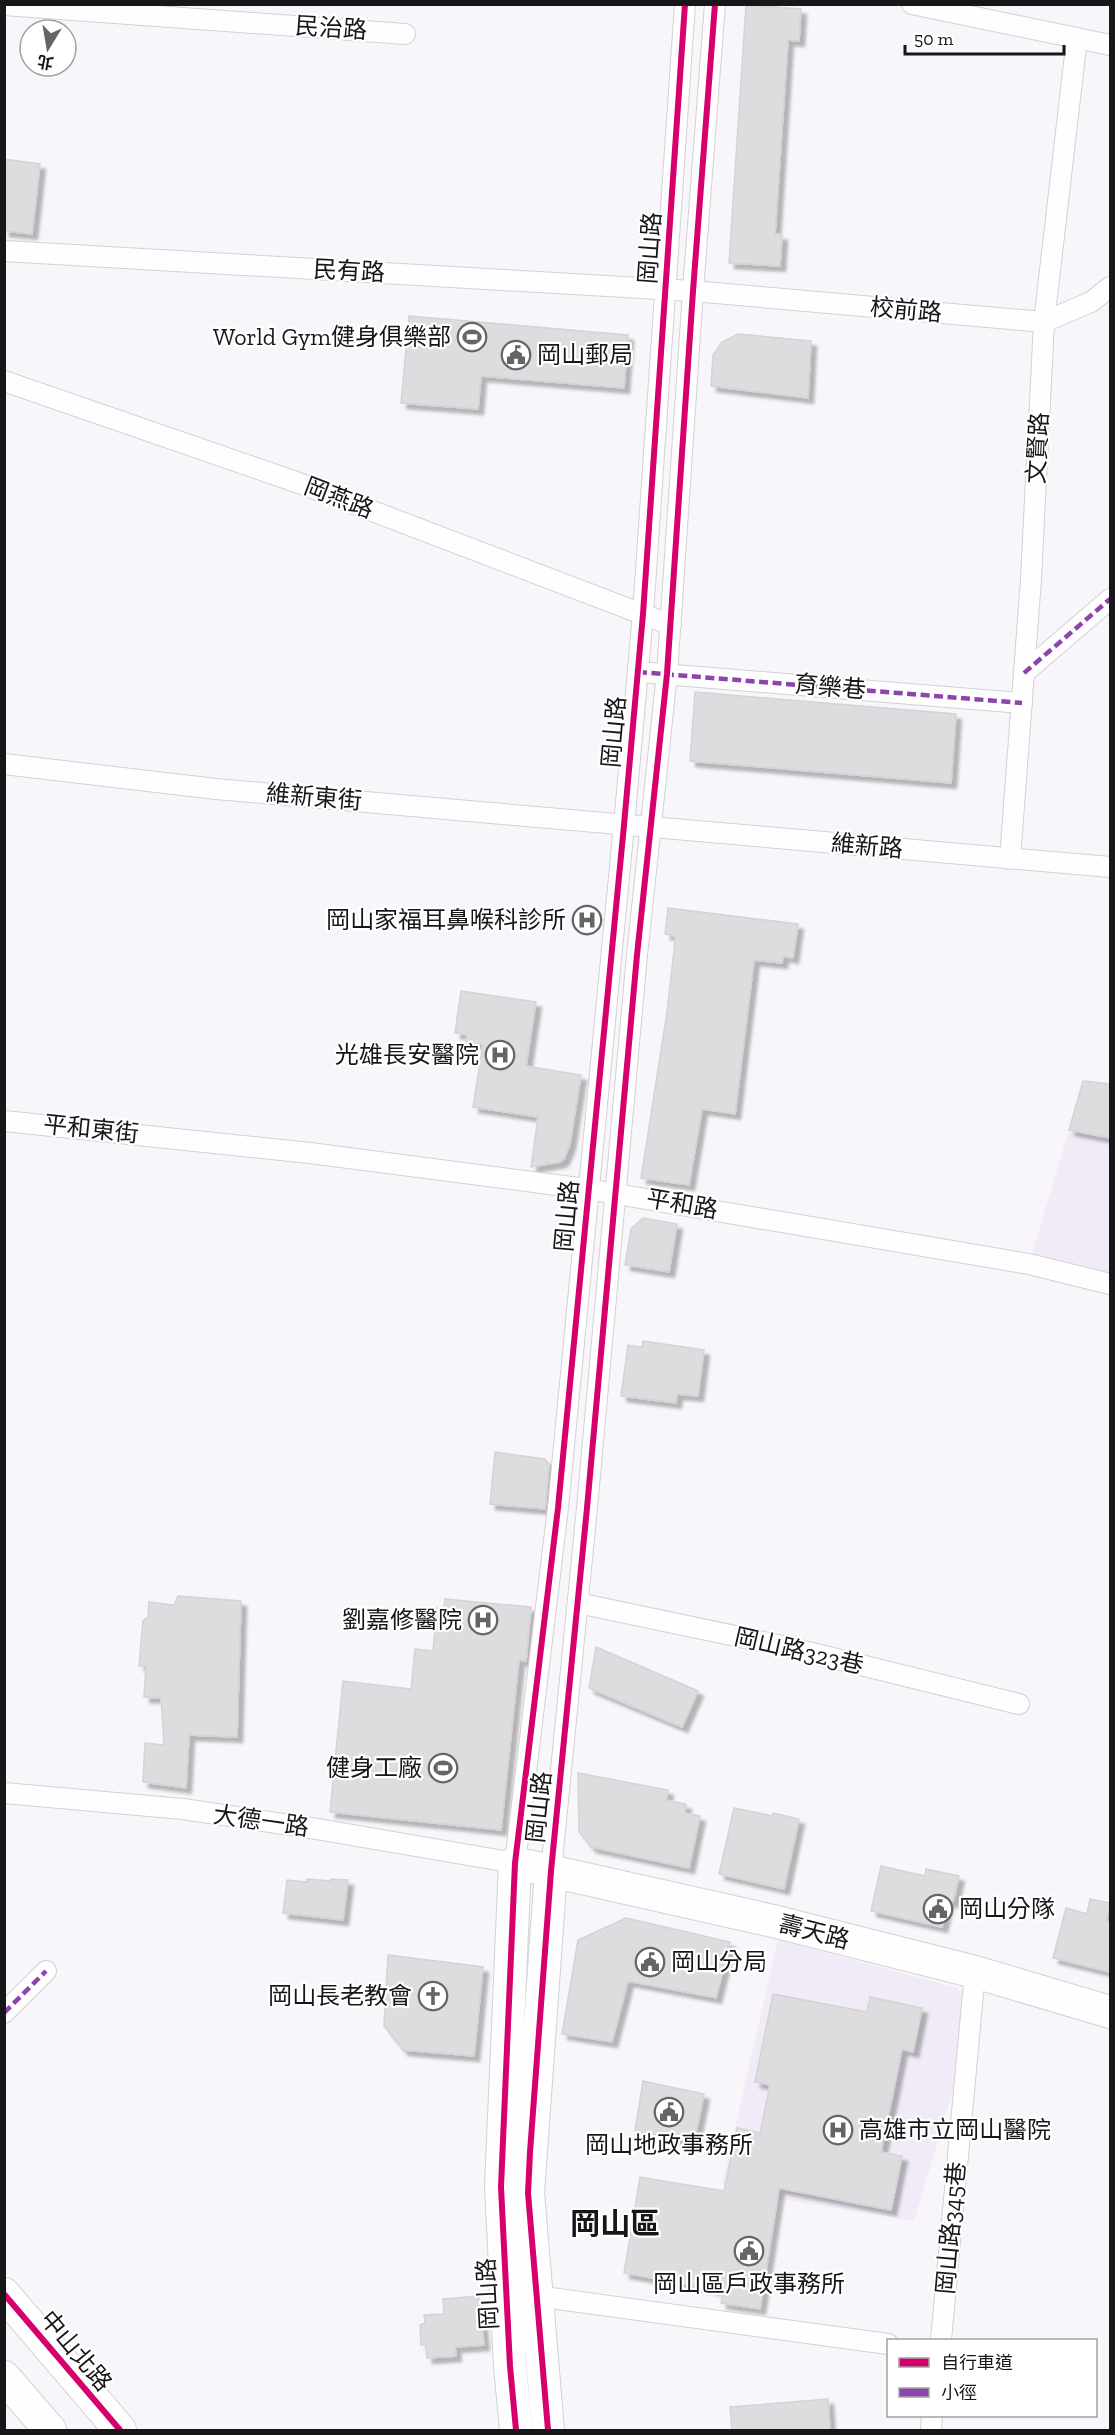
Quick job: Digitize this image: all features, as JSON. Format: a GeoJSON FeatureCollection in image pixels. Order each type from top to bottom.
{"type":"FeatureCollection","features":[{"type":"Feature","properties":{"kind":"main road","name":"壽天路"},"geometry":{"type":"LineString","coordinates":[[515,1863],[773,1921],[975,1972],[1110,2012]]}},
{"type":"Feature","properties":{"kind":"main road","name":"岡山路"},"geometry":{"type":"LineString","coordinates":[[515,1863],[501,2187],[510,2366],[516,2430]]}},
{"type":"Feature","properties":{"kind":"main road","name":"岡山路"},"geometry":{"type":"LineString","coordinates":[[548,2430],[528,2193],[551,1871]]}},
{"type":"Feature","properties":{"kind":"main road","name":"中山北路"},"geometry":{"type":"LineString","coordinates":[[4,2294],[120,2430]]}},
{"type":"Feature","properties":{"kind":"main road"},"geometry":{"type":"LineString","coordinates":[[4,2377],[50,2430]]}},
{"type":"Feature","properties":{"kind":"street","name":"岡山路"},"geometry":{"type":"LineString","coordinates":[[515,1863],[558,1508],[638,672],[685,4]]}},
{"type":"Feature","properties":{"kind":"street","name":"岡山路"},"geometry":{"type":"LineString","coordinates":[[551,1871],[578,1603],[637,955],[667,674],[715,4]]}},
{"type":"Feature","properties":{"kind":"street"},"geometry":{"type":"LineString","coordinates":[[912,4],[1110,45]]}},
{"type":"Feature","properties":{"kind":"street","name":"民治路"},"geometry":{"type":"LineString","coordinates":[[4,5],[206,12],[405,33]]}},
{"type":"Feature","properties":{"kind":"street","name":"文賢路"},"geometry":{"type":"LineString","coordinates":[[1010,859],[1024,673],[1044,322],[1077,38]]}},
{"type":"Feature","properties":{"kind":"street","name":"民有路"},"geometry":{"type":"LineString","coordinates":[[4,251],[693,291]]}},
{"type":"Feature","properties":{"kind":"street","name":"校前路"},"geometry":{"type":"LineString","coordinates":[[693,291],[1044,322],[1091,302],[1110,286]]}},
{"type":"Feature","properties":{"kind":"street","name":"岡燕路"},"geometry":{"type":"LineString","coordinates":[[4,381],[299,483],[671,625]]}},
{"type":"Feature","properties":{"kind":"street"},"geometry":{"type":"LineString","coordinates":[[1024,673],[1110,599]]}},
{"type":"Feature","properties":{"kind":"street","name":"育樂巷"},"geometry":{"type":"LineString","coordinates":[[638,672],[1022,703]]}},
{"type":"Feature","properties":{"kind":"street","name":"維新東街"},"geometry":{"type":"LineString","coordinates":[[4,764],[216,789],[624,825]]}},
{"type":"Feature","properties":{"kind":"street","name":"維新路"},"geometry":{"type":"LineString","coordinates":[[624,825],[1110,867]]}},
{"type":"Feature","properties":{"kind":"street","name":"平和東街"},"geometry":{"type":"LineString","coordinates":[[4,1121],[178,1138]]}},
{"type":"Feature","properties":{"kind":"street","name":"平和路"},"geometry":{"type":"LineString","coordinates":[[178,1138],[615,1193],[1029,1264],[1110,1284]]}},
{"type":"Feature","properties":{"kind":"street","name":"岡山路323巷"},"geometry":{"type":"LineString","coordinates":[[578,1603],[792,1648],[1019,1704]]}},
{"type":"Feature","properties":{"kind":"street","name":"大德一路"},"geometry":{"type":"LineString","coordinates":[[4,1793],[183,1809],[515,1863]]}},
{"type":"Feature","properties":{"kind":"street"},"geometry":{"type":"LineString","coordinates":[[4,2013],[46,1971]]}},
{"type":"Feature","properties":{"kind":"street","name":"岡山路345巷"},"geometry":{"type":"LineString","coordinates":[[941,2339],[975,1972]]}},
{"type":"Feature","properties":{"kind":"street"},"geometry":{"type":"LineString","coordinates":[[536,2296],[887,2344]]}},
{"type":"Feature","properties":{"kind":"shaded area"},"geometry":{"type":"Polygon","coordinates":[[[1069,1130],[1110,1138],[1110,1284],[1029,1264],[1069,1130]]]}},
{"type":"Feature","properties":{"kind":"shaded area","name":"高雄市立岡山醫院"},"geometry":{"type":"Polygon","coordinates":[[[778,1940],[958,1988],[966,1998],[958,2074],[914,2221],[781,2199],[722,2184],[778,1940]]]}},
{"type":"Feature","properties":{"kind":"building"},"geometry":{"type":"Polygon","coordinates":[[[746,5],[801,9],[799,41],[788,40],[775,234],[782,235],[780,266],[729,263],[746,5]]]}},
{"type":"Feature","properties":{"kind":"building"},"geometry":{"type":"Polygon","coordinates":[[[4,159],[40,164],[32,234],[4,231],[4,159]]]}},
{"type":"Feature","properties":{"kind":"building","name":"岡山郵局"},"geometry":{"type":"Polygon","coordinates":[[[409,316],[628,335],[624,388],[481,376],[478,409],[401,403],[409,316]]]}},
{"type":"Feature","properties":{"kind":"building"},"geometry":{"type":"Polygon","coordinates":[[[738,334],[811,341],[808,398],[711,386],[713,355],[722,342],[738,334]]]}},
{"type":"Feature","properties":{"kind":"building"},"geometry":{"type":"Polygon","coordinates":[[[695,692],[956,714],[951,783],[690,761],[695,692]]]}},
{"type":"Feature","properties":{"kind":"building"},"geometry":{"type":"Polygon","coordinates":[[[668,908],[798,924],[793,958],[783,956],[782,963],[754,960],[735,1114],[702,1109],[689,1185],[641,1178],[667,1012],[674,950],[675,936],[665,934],[668,908]]]}},
{"type":"Feature","properties":{"kind":"building","name":"光雄長安醫院"},"geometry":{"type":"Polygon","coordinates":[[[461,991],[536,1002],[526,1066],[581,1075],[570,1144],[564,1159],[560,1162],[531,1167],[538,1117],[473,1107],[483,1044],[466,1042],[467,1035],[455,1033],[461,991]]]}},
{"type":"Feature","properties":{"kind":"building"},"geometry":{"type":"Polygon","coordinates":[[[1083,1081],[1110,1084],[1110,1138],[1069,1130],[1083,1081]]]}},
{"type":"Feature","properties":{"kind":"building"},"geometry":{"type":"Polygon","coordinates":[[[643,1218],[677,1224],[669,1272],[625,1265],[631,1229],[643,1218]]]}},
{"type":"Feature","properties":{"kind":"building"},"geometry":{"type":"Polygon","coordinates":[[[643,1341],[704,1350],[698,1396],[677,1394],[676,1403],[621,1396],[628,1345],[642,1347],[643,1341]]]}},
{"type":"Feature","properties":{"kind":"building"},"geometry":{"type":"Polygon","coordinates":[[[495,1452],[545,1459],[549,1465],[545,1509],[490,1504],[495,1452]]]}},
{"type":"Feature","properties":{"kind":"building"},"geometry":{"type":"Polygon","coordinates":[[[178,1596],[241,1601],[237,1737],[189,1735],[186,1788],[143,1782],[145,1743],[164,1745],[161,1698],[144,1697],[146,1666],[139,1666],[143,1621],[148,1617],[149,1602],[174,1605],[178,1596]]]}},
{"type":"Feature","properties":{"kind":"building"},"geometry":{"type":"Polygon","coordinates":[[[445,1599],[531,1607],[526,1661],[519,1660],[501,1830],[330,1812],[343,1681],[411,1689],[415,1649],[433,1651],[437,1608],[444,1608],[445,1599]]]}},
{"type":"Feature","properties":{"kind":"building"},"geometry":{"type":"Polygon","coordinates":[[[596,1647],[698,1691],[682,1727],[589,1688],[596,1647]]]}},
{"type":"Feature","properties":{"kind":"building"},"geometry":{"type":"Polygon","coordinates":[[[578,1773],[668,1790],[666,1800],[686,1804],[685,1813],[700,1816],[689,1868],[591,1847],[579,1832],[578,1773]]]}},
{"type":"Feature","properties":{"kind":"building"},"geometry":{"type":"Polygon","coordinates":[[[734,1808],[799,1819],[784,1889],[719,1874],[734,1808]]]}},
{"type":"Feature","properties":{"kind":"building"},"geometry":{"type":"Polygon","coordinates":[[[881,1866],[925,1876],[926,1869],[959,1876],[953,1902],[948,1901],[942,1927],[871,1911],[881,1866]]]}},
{"type":"Feature","properties":{"kind":"building"},"geometry":{"type":"Polygon","coordinates":[[[307,1879],[348,1880],[343,1920],[283,1913],[287,1880],[307,1882],[307,1879]]]}},
{"type":"Feature","properties":{"kind":"building"},"geometry":{"type":"Polygon","coordinates":[[[1090,1899],[1110,1903],[1106,1921],[1110,1922],[1110,1972],[1053,1958],[1066,1908],[1087,1914],[1090,1899]]]}},
{"type":"Feature","properties":{"kind":"building","name":"岡山分局"},"geometry":{"type":"Polygon","coordinates":[[[626,1918],[730,1942],[716,1998],[628,1981],[612,2042],[562,2034],[578,1940],[626,1918]]]}},
{"type":"Feature","properties":{"kind":"building","name":"岡山長老教會"},"geometry":{"type":"Polygon","coordinates":[[[388,1955],[483,1967],[474,2056],[403,2050],[384,2026],[388,1955]]]}},
{"type":"Feature","properties":{"kind":"building","name":"高雄市立岡山醫院"},"geometry":{"type":"Polygon","coordinates":[[[773,1994],[867,2012],[870,1997],[922,2008],[913,2052],[902,2049],[881,2152],[902,2156],[891,2210],[779,2188],[760,2309],[721,2303],[723,2291],[624,2273],[640,2177],[724,2191],[737,2128],[760,2133],[770,2085],[755,2082],[773,1994]]]}},
{"type":"Feature","properties":{"kind":"building","name":"岡山地政事務所"},"geometry":{"type":"Polygon","coordinates":[[[643,2081],[704,2094],[694,2142],[635,2131],[643,2081]]]}},
{"type":"Feature","properties":{"kind":"building"},"geometry":{"type":"Polygon","coordinates":[[[479,2296],[484,2345],[455,2347],[456,2356],[427,2358],[426,2344],[421,2345],[420,2325],[425,2323],[424,2315],[444,2314],[443,2299],[479,2296]]]}},
{"type":"Feature","properties":{"kind":"building"},"geometry":{"type":"Polygon","coordinates":[[[828,2399],[830,2430],[732,2430],[730,2407],[828,2399]]]}},
{"type":"Feature","properties":{"kind":"marked path"},"geometry":{"type":"LineString","coordinates":[[1024,673],[1110,599]]}},
{"type":"Feature","properties":{"kind":"marked path"},"geometry":{"type":"LineString","coordinates":[[638,672],[1022,703]]}},
{"type":"Feature","properties":{"kind":"marked path"},"geometry":{"type":"LineString","coordinates":[[4,2013],[46,1971]]}},
{"type":"Feature","properties":{"kind":"cycle path"},"geometry":{"type":"LineString","coordinates":[[516,2430],[510,2366],[501,2187],[515,1863],[558,1508],[624,825],[643,614],[685,4]]}},
{"type":"Feature","properties":{"kind":"cycle path"},"geometry":{"type":"LineString","coordinates":[[548,2430],[528,2193],[530,2152],[551,1871],[587,1508],[637,955],[667,674],[715,4]]}},
{"type":"Feature","properties":{"kind":"cycle path"},"geometry":{"type":"LineString","coordinates":[[4,2294],[120,2430]]}},
{"type":"Feature","properties":{"kind":"place","name":"World Gym健身俱樂部"},"geometry":{"type":"Point","coordinates":[472,337]}},
{"type":"Feature","properties":{"kind":"place","name":"岡山郵局"},"geometry":{"type":"Point","coordinates":[516,355]}},
{"type":"Feature","properties":{"kind":"place","name":"岡山家福耳鼻喉科診所"},"geometry":{"type":"Point","coordinates":[587,920]}},
{"type":"Feature","properties":{"kind":"place","name":"光雄長安醫院"},"geometry":{"type":"Point","coordinates":[500,1055]}},
{"type":"Feature","properties":{"kind":"place","name":"劉嘉修醫院"},"geometry":{"type":"Point","coordinates":[483,1620]}},
{"type":"Feature","properties":{"kind":"place","name":"健身工廠"},"geometry":{"type":"Point","coordinates":[443,1768]}},
{"type":"Feature","properties":{"kind":"place","name":"岡山分隊"},"geometry":{"type":"Point","coordinates":[938,1909]}},
{"type":"Feature","properties":{"kind":"place","name":"岡山分局"},"geometry":{"type":"Point","coordinates":[650,1962]}},
{"type":"Feature","properties":{"kind":"place","name":"岡山長老教會"},"geometry":{"type":"Point","coordinates":[433,1996]}},
{"type":"Feature","properties":{"kind":"place","name":"岡山地政事務所"},"geometry":{"type":"Point","coordinates":[669,2112]}},
{"type":"Feature","properties":{"kind":"place","name":"高雄市立岡山醫院"},"geometry":{"type":"Point","coordinates":[838,2130]}},
{"type":"Feature","properties":{"kind":"place","name":"岡山區戶政事務所"},"geometry":{"type":"Point","coordinates":[749,2251]}},
{"type":"Feature","properties":{"kind":"district","name":"岡山區"},"geometry":{"type":"Point","coordinates":[615,2224]}}]}
